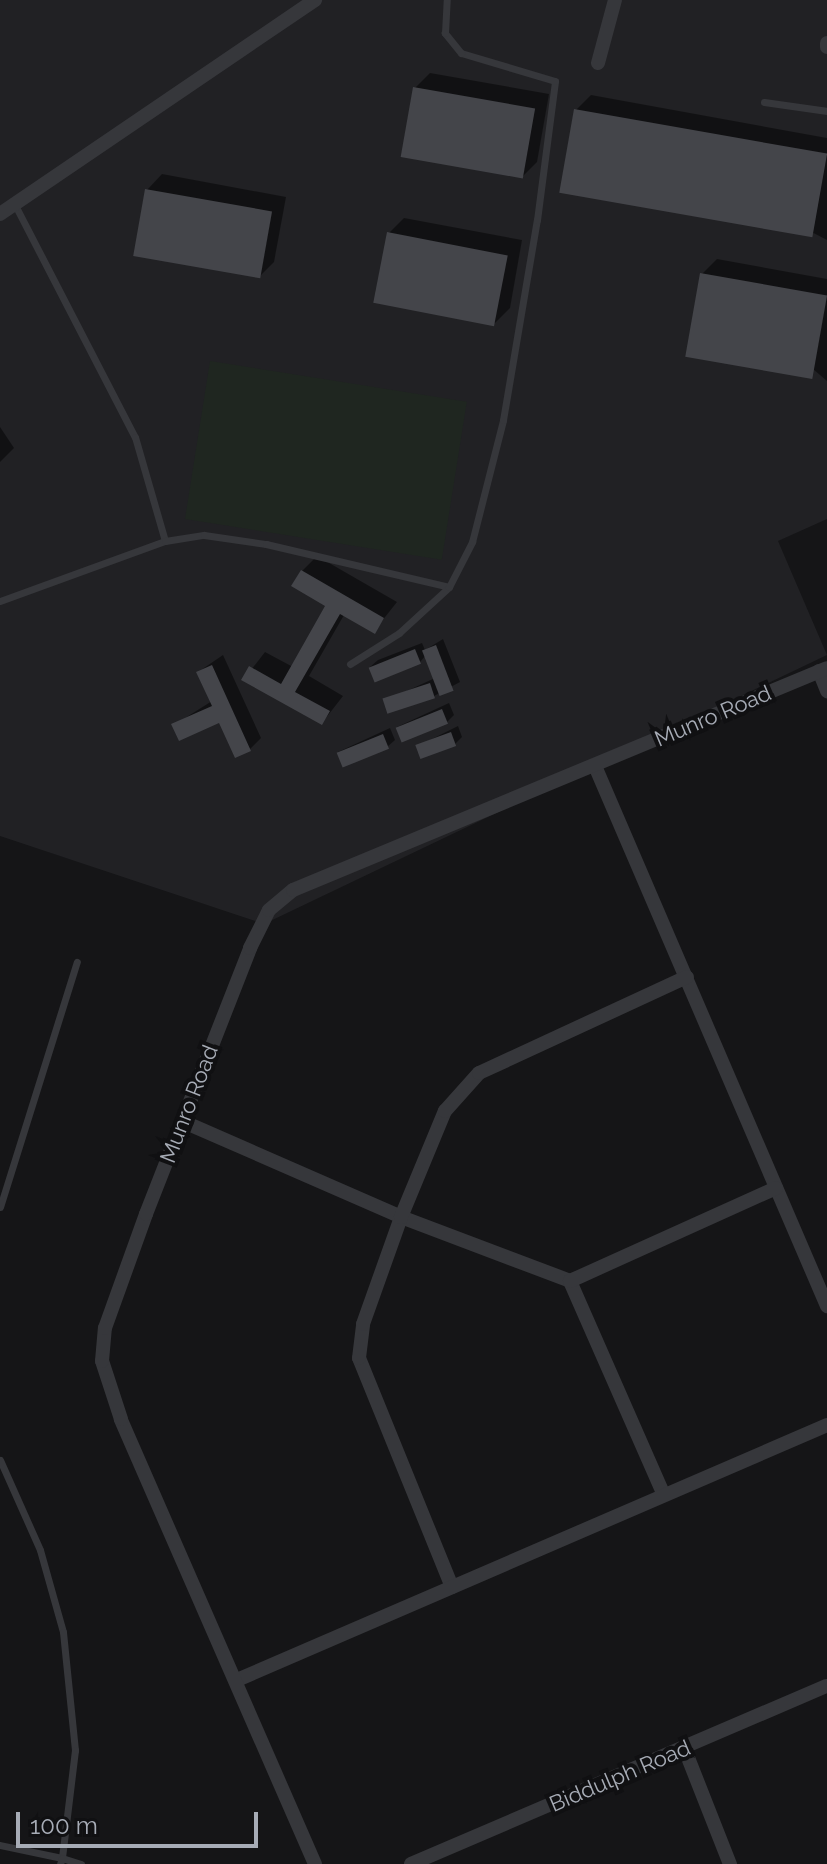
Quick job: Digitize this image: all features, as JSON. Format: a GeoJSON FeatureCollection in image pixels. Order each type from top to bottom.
{"type":"FeatureCollection","features":[{"type":"Feature","properties":{"kind":"street"},"geometry":{"type":"LineString","coordinates":[[0,214],[315,0]]}},
{"type":"Feature","properties":{"kind":"street"},"geometry":{"type":"LineString","coordinates":[[598,63],[615,0]]}},
{"type":"Feature","properties":{"kind":"street"},"geometry":{"type":"LineString","coordinates":[[823,670],[827,691]]}},
{"type":"Feature","properties":{"kind":"street","name":"Munro Road"},"geometry":{"type":"LineString","coordinates":[[315,1864],[121,1419],[102,1361],[105,1328],[250,948],[277,901],[339,869],[823,670]]}},
{"type":"Feature","properties":{"kind":"street"},"geometry":{"type":"LineString","coordinates":[[595,766],[827,1306]]}},
{"type":"Feature","properties":{"kind":"street"},"geometry":{"type":"LineString","coordinates":[[452,1587],[359,1358],[363,1324],[401,1217],[445,1111],[479,1073],[687,977]]}},
{"type":"Feature","properties":{"kind":"street"},"geometry":{"type":"LineString","coordinates":[[184,1122],[401,1217],[570,1281],[776,1188]]}},
{"type":"Feature","properties":{"kind":"street"},"geometry":{"type":"LineString","coordinates":[[570,1281],[663,1493]]}},
{"type":"Feature","properties":{"kind":"street"},"geometry":{"type":"LineString","coordinates":[[237,1680],[663,1493],[827,1425]]}},
{"type":"Feature","properties":{"kind":"street","name":"Biddulph Road"},"geometry":{"type":"LineString","coordinates":[[411,1864],[685,1750],[827,1686]]}},
{"type":"Feature","properties":{"kind":"street"},"geometry":{"type":"LineString","coordinates":[[685,1750],[730,1864]]}},
{"type":"Feature","properties":{"kind":"lane"},"geometry":{"type":"LineString","coordinates":[[350,664],[399,633],[449,587],[472,542],[489,490],[517,350],[555,87],[549,76],[461,53],[445,33],[447,0]]}},
{"type":"Feature","properties":{"kind":"lane"},"geometry":{"type":"LineString","coordinates":[[764,102],[827,111]]}},
{"type":"Feature","properties":{"kind":"lane"},"geometry":{"type":"LineString","coordinates":[[15,205],[135,437],[165,541]]}},
{"type":"Feature","properties":{"kind":"lane"},"geometry":{"type":"LineString","coordinates":[[0,601],[165,541],[221,536],[449,587]]}},
{"type":"Feature","properties":{"kind":"lane"},"geometry":{"type":"LineString","coordinates":[[0,1207],[77,962]]}},
{"type":"Feature","properties":{"kind":"lane"},"geometry":{"type":"LineString","coordinates":[[0,1460],[40,1550],[63,1632],[75,1750],[61,1861]]}},
{"type":"Feature","properties":{"kind":"lane"},"geometry":{"type":"LineString","coordinates":[[0,1845],[81,1864]]}},
{"type":"Feature","properties":{"kind":"shaded area"},"geometry":{"type":"Polygon","coordinates":[[[0,0],[827,0],[827,519],[778,541],[827,655],[264,924],[0,836],[0,0]]]}},
{"type":"Feature","properties":{"kind":"shaded area"},"geometry":{"type":"Polygon","coordinates":[[[210,361],[467,402],[442,560],[185,519],[210,361]]]}},
{"type":"Feature","properties":{"kind":"building"},"geometry":{"type":"Polygon","coordinates":[[[413,87],[535,109],[523,178],[401,157],[413,87]]]}},
{"type":"Feature","properties":{"kind":"building"},"geometry":{"type":"Polygon","coordinates":[[[574,109],[827,154],[812,237],[559,193],[574,109]]]}},
{"type":"Feature","properties":{"kind":"building"},"geometry":{"type":"Polygon","coordinates":[[[145,189],[272,211],[260,278],[133,256],[145,189]]]}},
{"type":"Feature","properties":{"kind":"building"},"geometry":{"type":"Polygon","coordinates":[[[387,232],[508,255],[494,326],[373,303],[387,232]]]}},
{"type":"Feature","properties":{"kind":"building"},"geometry":{"type":"Polygon","coordinates":[[[700,273],[827,295],[812,379],[685,357],[700,273]]]}},
{"type":"Feature","properties":{"kind":"building"},"geometry":{"type":"Polygon","coordinates":[[[301,570],[384,618],[375,634],[340,614],[295,692],[330,711],[322,725],[241,680],[249,666],[281,684],[325,606],[291,586],[301,570]]]}},
{"type":"Feature","properties":{"kind":"building"},"geometry":{"type":"Polygon","coordinates":[[[436,645],[454,691],[440,696],[422,650],[436,645]]]}},
{"type":"Feature","properties":{"kind":"building"},"geometry":{"type":"Polygon","coordinates":[[[415,649],[421,664],[375,683],[369,668],[415,649]]]}},
{"type":"Feature","properties":{"kind":"building"},"geometry":{"type":"Polygon","coordinates":[[[212,665],[251,751],[235,758],[219,723],[179,741],[171,724],[212,706],[196,672],[212,665]]]}},
{"type":"Feature","properties":{"kind":"building"},"geometry":{"type":"Polygon","coordinates":[[[430,683],[435,698],[387,714],[382,698],[430,683]]]}},
{"type":"Feature","properties":{"kind":"building"},"geometry":{"type":"Polygon","coordinates":[[[442,709],[448,724],[402,743],[396,728],[442,709]]]}},
{"type":"Feature","properties":{"kind":"building"},"geometry":{"type":"Polygon","coordinates":[[[451,732],[456,746],[420,759],[415,745],[451,732]]]}},
{"type":"Feature","properties":{"kind":"building"},"geometry":{"type":"Polygon","coordinates":[[[383,734],[389,749],[343,768],[337,753],[383,734]]]}}]}
